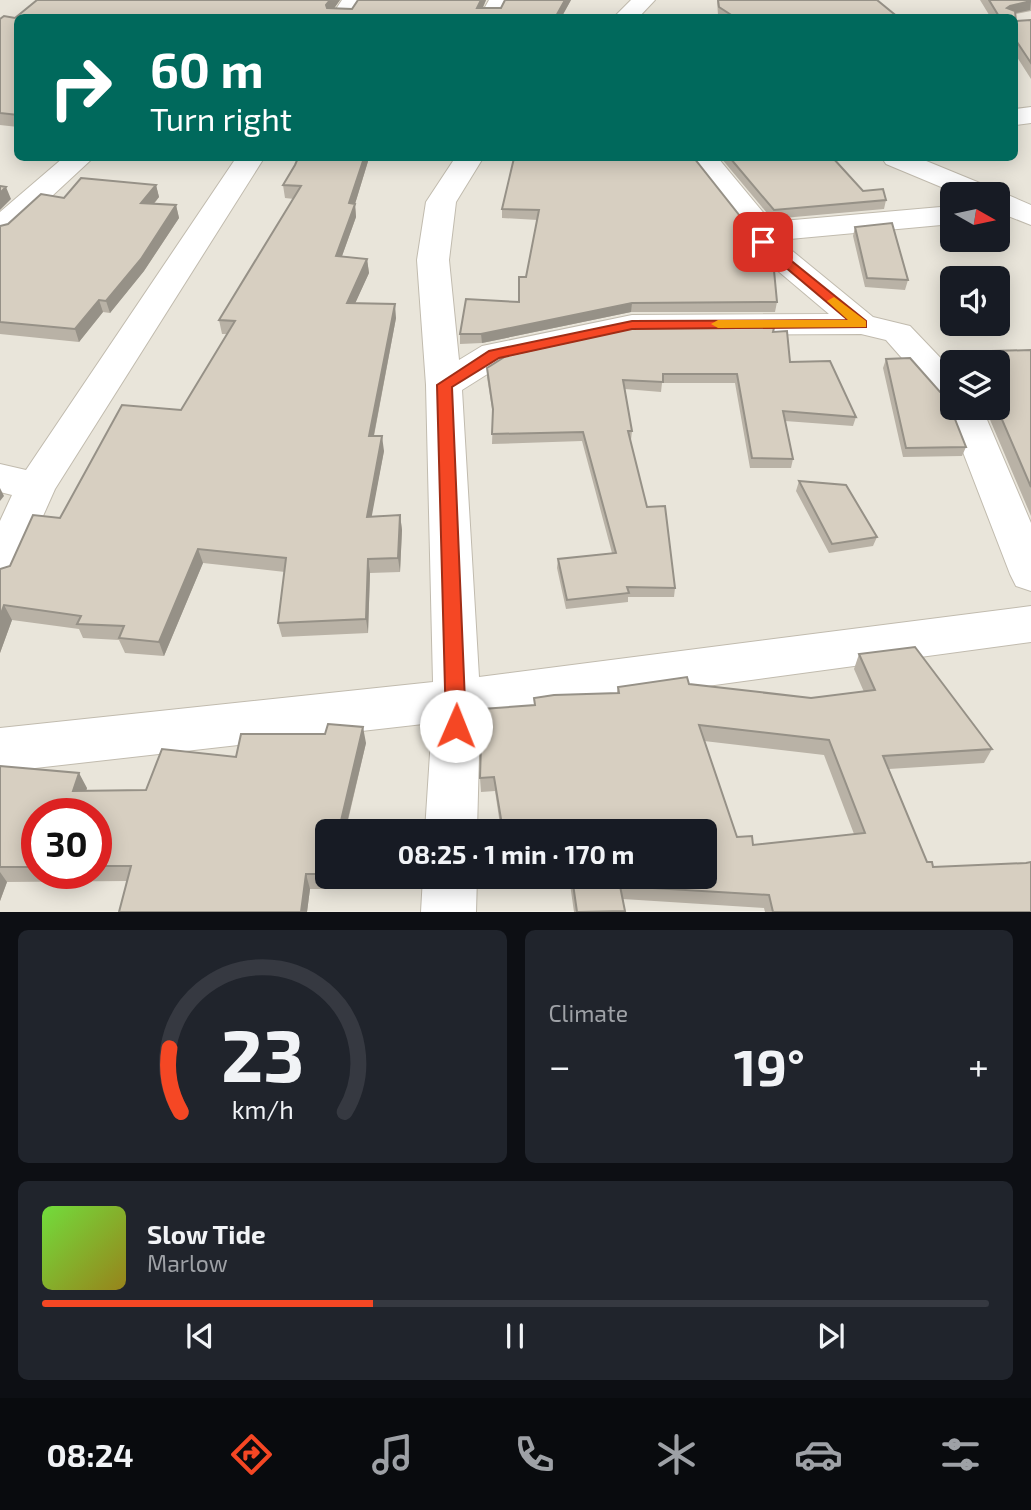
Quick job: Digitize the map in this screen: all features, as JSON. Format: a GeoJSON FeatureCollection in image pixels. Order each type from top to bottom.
{"type":"FeatureCollection","features":[{"type":"Feature","properties":{"kind":"street"},"geometry":{"type":"LineString","coordinates":[[618,0],[643,1]]}},
{"type":"Feature","properties":{"kind":"street"},"geometry":{"type":"LineString","coordinates":[[628,14],[643,1]]}},
{"type":"Feature","properties":{"kind":"street"},"geometry":{"type":"LineString","coordinates":[[0,228],[76,161]]}},
{"type":"Feature","properties":{"kind":"street"},"geometry":{"type":"LineString","coordinates":[[0,567],[18,482],[248,161]]}},
{"type":"Feature","properties":{"kind":"street"},"geometry":{"type":"LineString","coordinates":[[452,819],[457,700],[444,385],[433,260],[441,201],[467,161]]}},
{"type":"Feature","properties":{"kind":"street"},"geometry":{"type":"LineString","coordinates":[[706,161],[763,232],[763,242],[861,324]]}},
{"type":"Feature","properties":{"kind":"street"},"geometry":{"type":"LineString","coordinates":[[903,161],[953,182]]}},
{"type":"Feature","properties":{"kind":"street"},"geometry":{"type":"LineString","coordinates":[[763,232],[940,216]]}},
{"type":"Feature","properties":{"kind":"street"},"geometry":{"type":"LineString","coordinates":[[444,385],[494,355],[632,325],[861,324],[898,333],[940,379]]}},
{"type":"Feature","properties":{"kind":"street"},"geometry":{"type":"LineString","coordinates":[[969,420],[1031,574]]}},
{"type":"Feature","properties":{"kind":"street"},"geometry":{"type":"LineString","coordinates":[[0,750],[457,700],[1031,624]]}},
{"type":"Feature","properties":{"kind":"street"},"geometry":{"type":"LineString","coordinates":[[448,912],[449,889]]}},
{"type":"Feature","properties":{"kind":"shaded area"},"geometry":{"type":"Polygon","coordinates":[[[0,0],[1031,0],[1031,911],[0,912],[0,0]]]}},
{"type":"Feature","properties":{"kind":"building"},"geometry":{"type":"Polygon","coordinates":[[[37,0],[330,0],[327,8],[352,9],[358,0],[481,0],[477,8],[501,8],[505,0],[565,0],[557,14],[20,14],[37,0]]]}},
{"type":"Feature","properties":{"kind":"building"},"geometry":{"type":"Polygon","coordinates":[[[718,0],[877,0],[894,14],[730,14],[719,7],[718,0]]]}},
{"type":"Feature","properties":{"kind":"building"},"geometry":{"type":"Polygon","coordinates":[[[989,0],[1031,0],[1007,8],[1015,11],[1015,14],[998,14],[989,0]]]}},
{"type":"Feature","properties":{"kind":"building"},"geometry":{"type":"Polygon","coordinates":[[[4,16],[14,18],[14,115],[0,113],[0,19],[4,16]]]}},
{"type":"Feature","properties":{"kind":"building"},"geometry":{"type":"Polygon","coordinates":[[[1031,20],[1031,63],[1018,44],[1018,21],[1031,20]]]}},
{"type":"Feature","properties":{"kind":"building"},"geometry":{"type":"Polygon","coordinates":[[[297,161],[363,161],[349,203],[355,204],[336,256],[367,259],[347,303],[395,304],[369,436],[382,436],[367,517],[400,515],[398,558],[368,559],[366,619],[278,623],[286,558],[198,549],[159,642],[119,638],[124,626],[77,624],[81,616],[4,605],[0,617],[0,569],[10,566],[33,515],[60,518],[122,405],[181,410],[235,321],[219,320],[301,186],[283,185],[297,161]]]}},
{"type":"Feature","properties":{"kind":"building"},"geometry":{"type":"Polygon","coordinates":[[[513,161],[696,161],[747,225],[751,241],[773,260],[777,302],[632,303],[481,334],[460,334],[466,299],[519,302],[519,277],[526,277],[539,210],[502,209],[513,161]]]}},
{"type":"Feature","properties":{"kind":"building"},"geometry":{"type":"Polygon","coordinates":[[[733,161],[836,161],[863,191],[883,189],[886,200],[774,210],[733,161]]]}},
{"type":"Feature","properties":{"kind":"building"},"geometry":{"type":"Polygon","coordinates":[[[81,178],[156,185],[141,203],[176,205],[141,259],[106,301],[99,300],[75,329],[0,322],[0,226],[8,224],[41,194],[64,198],[81,178]]]}},
{"type":"Feature","properties":{"kind":"building"},"geometry":{"type":"Polygon","coordinates":[[[892,223],[908,280],[867,278],[855,227],[892,223]]]}},
{"type":"Feature","properties":{"kind":"building"},"geometry":{"type":"Polygon","coordinates":[[[633,328],[774,328],[773,332],[787,331],[790,362],[830,361],[856,417],[783,411],[793,459],[752,458],[737,374],[663,374],[663,382],[623,380],[632,431],[628,431],[647,507],[665,506],[675,588],[627,587],[629,593],[567,600],[558,559],[616,553],[583,432],[492,434],[493,409],[487,368],[506,356],[633,328]]]}},
{"type":"Feature","properties":{"kind":"building"},"geometry":{"type":"Polygon","coordinates":[[[1031,350],[1031,487],[1002,420],[1010,420],[1010,351],[1031,350]]]}},
{"type":"Feature","properties":{"kind":"building"},"geometry":{"type":"Polygon","coordinates":[[[910,358],[940,392],[940,420],[955,420],[966,447],[906,448],[886,359],[910,358]]]}},
{"type":"Feature","properties":{"kind":"building"},"geometry":{"type":"Polygon","coordinates":[[[799,481],[846,485],[877,537],[832,544],[799,481]]]}},
{"type":"Feature","properties":{"kind":"building"},"geometry":{"type":"Polygon","coordinates":[[[915,647],[992,749],[883,756],[927,862],[932,862],[933,867],[1031,862],[1031,912],[773,912],[769,895],[670,889],[717,889],[717,819],[501,819],[494,777],[480,778],[482,709],[535,705],[534,698],[554,695],[619,693],[618,687],[687,677],[689,684],[811,698],[875,690],[859,654],[915,647]],[[699,725],[737,837],[752,836],[753,845],[865,833],[829,740],[699,725]]]}},
{"type":"Feature","properties":{"kind":"building"},"geometry":{"type":"Polygon","coordinates":[[[328,724],[363,727],[341,819],[315,819],[315,874],[306,874],[301,912],[119,912],[131,866],[112,866],[112,798],[21,798],[21,867],[0,867],[0,766],[79,773],[73,791],[146,790],[162,749],[236,757],[241,734],[325,734],[328,724]]]}},
{"type":"Feature","properties":{"kind":"building"},"geometry":{"type":"Polygon","coordinates":[[[574,889],[621,889],[625,911],[577,912],[574,889]]]}},
{"type":"Feature","properties":{"kind":"slow traffic"},"geometry":{"type":"LineString","coordinates":[[718,324],[861,324],[834,301]]}},
{"type":"Feature","properties":{"kind":"route"},"geometry":{"type":"LineString","coordinates":[[456,726],[444,385],[494,355],[632,325],[861,324],[763,242]]}}]}
